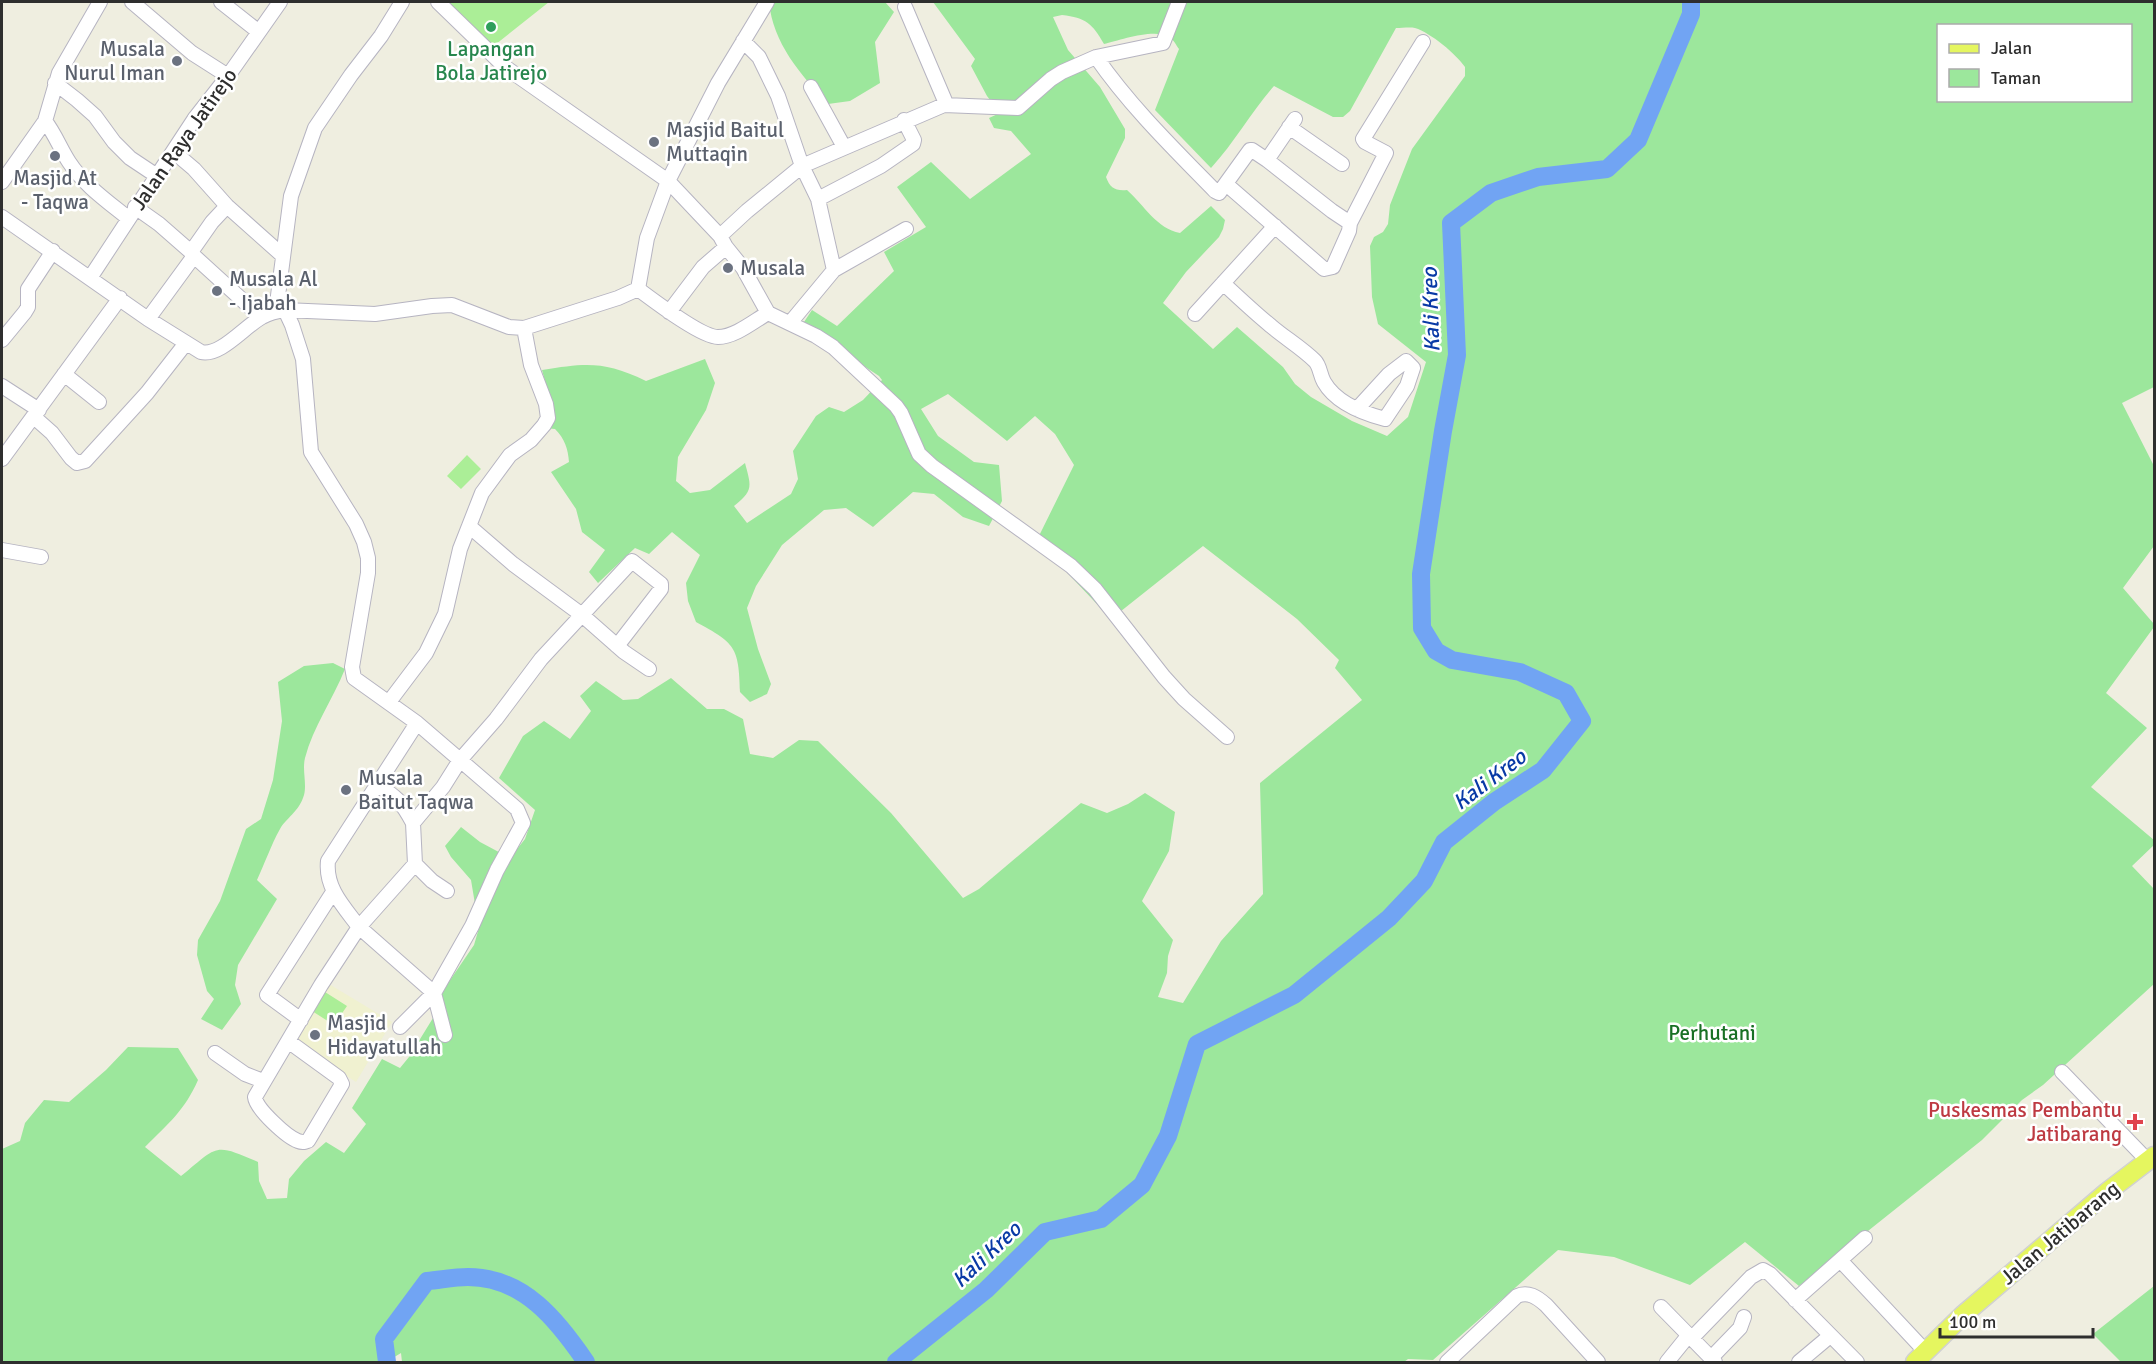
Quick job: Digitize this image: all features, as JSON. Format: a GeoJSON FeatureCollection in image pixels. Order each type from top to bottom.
{"type":"FeatureCollection","features":[{"type":"Feature","properties":{"kind":"main road","name":"Jalan Jatibarang"},"geometry":{"type":"LineString","coordinates":[[1921,1357],[1963,1315],[2107,1192],[2151,1158]]}},
{"type":"Feature","properties":{"kind":"street"},"geometry":{"type":"LineString","coordinates":[[2,182],[45,120],[55,83],[100,2]]}},
{"type":"Feature","properties":{"kind":"street"},"geometry":{"type":"LineString","coordinates":[[132,2],[175,40],[228,76]]}},
{"type":"Feature","properties":{"kind":"street"},"geometry":{"type":"LineString","coordinates":[[221,2],[259,32]]}},
{"type":"Feature","properties":{"kind":"street","name":"Jalan Raya Jatirejo"},"geometry":{"type":"LineString","coordinates":[[90,278],[195,118],[280,2]]}},
{"type":"Feature","properties":{"kind":"street"},"geometry":{"type":"LineString","coordinates":[[400,1027],[434,993],[472,926],[497,870],[523,823],[517,809],[417,723],[354,678],[352,672],[368,573],[368,558],[356,524],[311,452],[303,359],[292,325],[280,311],[282,255],[291,196],[315,128],[381,36],[402,2]]}},
{"type":"Feature","properties":{"kind":"street"},"geometry":{"type":"LineString","coordinates":[[438,2],[505,68],[668,181],[723,242],[743,268],[768,313],[816,336],[833,348],[896,406],[919,454],[932,466],[1071,566],[1095,589],[1184,699],[1227,737]]}},
{"type":"Feature","properties":{"kind":"street"},"geometry":{"type":"LineString","coordinates":[[638,289],[647,238],[668,181],[718,83],[766,2]]}},
{"type":"Feature","properties":{"kind":"street"},"geometry":{"type":"LineString","coordinates":[[669,312],[747,211],[802,166],[873,137],[904,120],[944,105],[1018,108],[1051,79],[1096,57],[1163,43],[1179,2]]}},
{"type":"Feature","properties":{"kind":"street"},"geometry":{"type":"LineString","coordinates":[[905,7],[945,101],[944,105]]}},
{"type":"Feature","properties":{"kind":"street"},"geometry":{"type":"LineString","coordinates":[[743,41],[759,57],[778,96],[802,166],[818,199],[834,270]]}},
{"type":"Feature","properties":{"kind":"street"},"geometry":{"type":"LineString","coordinates":[[1226,183],[1324,269],[1334,267],[1350,223],[1386,153],[1363,139],[1423,42]]}},
{"type":"Feature","properties":{"kind":"street"},"geometry":{"type":"LineString","coordinates":[[1096,57],[1143,116],[1215,191],[1219,193],[1252,150],[1350,223]]}},
{"type":"Feature","properties":{"kind":"street"},"geometry":{"type":"LineString","coordinates":[[55,83],[95,116],[114,142],[130,158],[157,176]]}},
{"type":"Feature","properties":{"kind":"street"},"geometry":{"type":"LineString","coordinates":[[811,87],[844,147]]}},
{"type":"Feature","properties":{"kind":"street"},"geometry":{"type":"LineString","coordinates":[[45,120],[69,161],[90,187],[132,213],[159,224],[261,317]]}},
{"type":"Feature","properties":{"kind":"street"},"geometry":{"type":"LineString","coordinates":[[818,199],[881,166],[913,144],[914,140],[904,120]]}},
{"type":"Feature","properties":{"kind":"street"},"geometry":{"type":"LineString","coordinates":[[1267,160],[1292,123],[1342,164]]}},
{"type":"Feature","properties":{"kind":"street"},"geometry":{"type":"LineString","coordinates":[[174,152],[194,169],[226,206],[282,255]]}},
{"type":"Feature","properties":{"kind":"street"},"geometry":{"type":"LineString","coordinates":[[148,318],[193,254],[212,222],[226,206]]}},
{"type":"Feature","properties":{"kind":"street"},"geometry":{"type":"LineString","coordinates":[[2,217],[20,232],[53,251],[201,352],[212,353],[261,317],[280,311],[375,314],[432,306],[452,306],[509,327],[524,328],[618,298],[638,289]]}},
{"type":"Feature","properties":{"kind":"street"},"geometry":{"type":"LineString","coordinates":[[1195,314],[1275,226]]}},
{"type":"Feature","properties":{"kind":"street"},"geometry":{"type":"LineString","coordinates":[[790,323],[834,270],[906,229]]}},
{"type":"Feature","properties":{"kind":"street"},"geometry":{"type":"LineString","coordinates":[[2,340],[28,307],[28,289],[53,251]]}},
{"type":"Feature","properties":{"kind":"street"},"geometry":{"type":"LineString","coordinates":[[1223,283],[1317,363],[1330,391],[1356,409]]}},
{"type":"Feature","properties":{"kind":"street"},"geometry":{"type":"LineString","coordinates":[[638,289],[669,312],[716,337],[729,335],[768,313]]}},
{"type":"Feature","properties":{"kind":"street"},"geometry":{"type":"LineString","coordinates":[[2,459],[120,298]]}},
{"type":"Feature","properties":{"kind":"street"},"geometry":{"type":"LineString","coordinates":[[389,702],[426,653],[445,614],[460,549],[482,493],[510,455],[531,440],[548,418],[546,404],[531,365],[524,328]]}},
{"type":"Feature","properties":{"kind":"street"},"geometry":{"type":"LineString","coordinates":[[2,386],[36,413],[77,463],[85,461],[147,393],[186,343]]}},
{"type":"Feature","properties":{"kind":"street"},"geometry":{"type":"LineString","coordinates":[[64,374],[99,402]]}},
{"type":"Feature","properties":{"kind":"street"},"geometry":{"type":"LineString","coordinates":[[469,526],[513,564],[649,669]]}},
{"type":"Feature","properties":{"kind":"street"},"geometry":{"type":"LineString","coordinates":[[2,550],[41,557]]}},
{"type":"Feature","properties":{"kind":"street"},"geometry":{"type":"LineString","coordinates":[[413,823],[541,659],[630,562],[635,562],[661,584],[661,589],[617,646]]}},
{"type":"Feature","properties":{"kind":"street"},"geometry":{"type":"LineString","coordinates":[[417,723],[328,861],[328,881],[333,892],[359,927],[434,993],[445,1035]]}},
{"type":"Feature","properties":{"kind":"street"},"geometry":{"type":"LineString","coordinates":[[376,784],[393,794],[402,803],[413,823],[415,864],[432,881],[447,891]]}},
{"type":"Feature","properties":{"kind":"street"},"geometry":{"type":"LineString","coordinates":[[288,1041],[341,1081],[340,1087],[308,1141],[301,1142],[294,1139],[259,1108],[255,1097],[263,1081],[321,985],[359,927],[415,864]]}},
{"type":"Feature","properties":{"kind":"street"},"geometry":{"type":"LineString","coordinates":[[301,1020],[267,994],[333,892]]}},
{"type":"Feature","properties":{"kind":"street"},"geometry":{"type":"LineString","coordinates":[[215,1053],[245,1074],[263,1081]]}},
{"type":"Feature","properties":{"kind":"street"},"geometry":{"type":"LineString","coordinates":[[2062,1072],[2151,1158]]}},
{"type":"Feature","properties":{"kind":"street"},"geometry":{"type":"LineString","coordinates":[[1795,1300],[1865,1238]]}},
{"type":"Feature","properties":{"kind":"street"},"geometry":{"type":"LineString","coordinates":[[1840,1260],[1921,1357]]}},
{"type":"Feature","properties":{"kind":"street"},"geometry":{"type":"LineString","coordinates":[[1667,1362],[1751,1276],[1761,1270],[1770,1274],[1857,1362]]}},
{"type":"Feature","properties":{"kind":"street"},"geometry":{"type":"LineString","coordinates":[[1447,1362],[1517,1296],[1524,1294],[1538,1298],[1546,1305],[1593,1361]]}},
{"type":"Feature","properties":{"kind":"street"},"geometry":{"type":"LineString","coordinates":[[1661,1307],[1713,1360],[1740,1328],[1744,1317]]}},
{"type":"Feature","properties":{"kind":"street"},"geometry":{"type":"LineString","coordinates":[[1799,1362],[1830,1336]]}},
{"type":"Feature","properties":{"kind":"shaded area"},"geometry":{"type":"Polygon","coordinates":[[[324,981],[392,1022],[356,1082],[291,1040],[324,981]]]}},
{"type":"Feature","properties":{"kind":"green space","name":"Lapangan Bola Jatirejo"},"geometry":{"type":"Polygon","coordinates":[[[443,2],[549,2],[486,52],[443,2]]]}},
{"type":"Feature","properties":{"kind":"green space"},"geometry":{"type":"Polygon","coordinates":[[[769,2],[885,2],[894,12],[875,42],[880,83],[850,101],[828,104],[798,69],[782,44],[776,31],[769,2]]]}},
{"type":"Feature","properties":{"kind":"green space","name":"Perhutani"},"geometry":{"type":"Polygon","coordinates":[[[933,2],[2154,2],[2154,387],[2122,403],[2154,466],[2154,546],[2123,588],[2154,624],[2154,627],[2106,693],[2147,728],[2091,787],[2154,840],[2154,845],[2132,866],[2154,889],[2154,984],[2043,1085],[2022,1100],[1982,1140],[1799,1286],[1745,1242],[1690,1285],[1614,1257],[1558,1250],[1433,1360],[1408,1359],[1404,1362],[402,1362],[401,1353],[386,1362],[2,1362],[2,1149],[20,1141],[25,1123],[44,1100],[69,1102],[106,1070],[128,1047],[178,1048],[198,1080],[182,1108],[145,1147],[181,1176],[202,1158],[216,1150],[232,1152],[258,1162],[259,1181],[267,1199],[287,1198],[289,1179],[304,1161],[326,1142],[344,1153],[366,1124],[352,1108],[382,1059],[400,1068],[409,1057],[433,1018],[444,989],[474,945],[479,928],[471,880],[451,857],[445,846],[461,827],[480,842],[510,858],[525,839],[535,810],[499,778],[523,736],[544,721],[570,739],[591,711],[580,696],[596,681],[623,700],[638,699],[671,678],[707,709],[724,709],[743,719],[750,754],[773,758],[799,740],[818,741],[891,813],[963,898],[979,889],[1081,803],[1107,813],[1128,804],[1145,793],[1175,812],[1169,851],[1142,901],[1173,940],[1168,956],[1167,973],[1158,997],[1183,1003],[1221,941],[1263,894],[1260,783],[1362,700],[1335,668],[1339,660],[1297,619],[1203,546],[1111,619],[1060,565],[1035,544],[1074,465],[1055,434],[1035,416],[1007,441],[948,394],[921,409],[938,436],[974,462],[999,465],[1002,501],[989,526],[963,517],[934,494],[913,492],[873,527],[846,508],[824,510],[782,545],[756,586],[747,608],[758,649],[771,684],[767,694],[750,702],[740,692],[738,665],[732,648],[719,635],[696,622],[688,601],[686,583],[700,555],[672,532],[649,554],[635,548],[598,583],[589,572],[605,550],[582,532],[576,509],[551,472],[569,462],[564,440],[555,429],[545,428],[550,400],[542,370],[595,365],[631,374],[646,381],[705,359],[715,383],[706,410],[678,457],[676,481],[690,493],[710,490],[745,463],[749,477],[748,491],[734,506],[747,523],[791,494],[798,479],[793,451],[816,416],[829,407],[844,412],[863,400],[882,380],[802,325],[812,310],[837,326],[894,271],[884,252],[926,227],[897,187],[931,162],[970,199],[1031,154],[1011,131],[994,128],[989,118],[1000,113],[987,96],[971,66],[975,59],[933,2]],[[1062,15],[1053,17],[1068,50],[1100,87],[1125,129],[1125,138],[1106,177],[1109,184],[1119,190],[1127,190],[1158,222],[1172,231],[1180,233],[1211,206],[1225,220],[1219,237],[1186,272],[1163,303],[1213,349],[1237,327],[1283,367],[1295,384],[1311,397],[1352,421],[1387,436],[1408,417],[1426,362],[1378,324],[1372,297],[1370,246],[1374,237],[1383,232],[1388,224],[1390,205],[1412,149],[1465,76],[1465,67],[1449,50],[1428,34],[1415,28],[1396,28],[1350,111],[1343,117],[1333,117],[1274,86],[1211,168],[1155,110],[1179,49],[1173,40],[1164,35],[1148,34],[1104,44],[1092,26],[1077,18],[1062,15]]]}},
{"type":"Feature","properties":{"kind":"green space"},"geometry":{"type":"Polygon","coordinates":[[[467,455],[481,469],[461,489],[447,476],[467,455]]]}},
{"type":"Feature","properties":{"kind":"green space"},"geometry":{"type":"Polygon","coordinates":[[[333,663],[345,669],[309,747],[304,763],[304,795],[299,806],[280,829],[257,880],[277,899],[238,965],[235,985],[241,1004],[222,1030],[201,1019],[214,999],[207,991],[197,955],[198,940],[220,901],[246,829],[261,819],[273,780],[282,721],[278,682],[304,666],[333,663]]]}},
{"type":"Feature","properties":{"kind":"green space"},"geometry":{"type":"Polygon","coordinates":[[[325,992],[347,1006],[334,1025],[312,1011],[325,992]]]}},
{"type":"Feature","properties":{"kind":"green space"},"geometry":{"type":"Polygon","coordinates":[[[2154,1286],[2154,1362],[2121,1362],[2093,1334],[2154,1286]]]}},
{"type":"Feature","properties":{"kind":"waterway","name":"Kali Kreo"},"geometry":{"type":"LineString","coordinates":[[896,1362],[986,1290],[1045,1232],[1101,1219],[1142,1185],[1168,1136],[1197,1044],[1294,995],[1389,918],[1424,881],[1444,842],[1494,802],[1543,770],[1582,721],[1566,693],[1520,672],[1452,660],[1436,651],[1422,628],[1421,574],[1457,355],[1451,223],[1491,193],[1538,177],[1607,169],[1638,140],[1691,14],[1691,2]]}},
{"type":"Feature","properties":{"kind":"waterway","name":"Kali Kreo"},"geometry":{"type":"LineString","coordinates":[[387,1362],[384,1339],[427,1281],[458,1277],[488,1279],[523,1293],[538,1304],[564,1331],[586,1362]]}},
{"type":"Feature","properties":{"kind":"place","name":"Lapangan Bola Jatirejo"},"geometry":{"type":"Point","coordinates":[491,27]}},
{"type":"Feature","properties":{"kind":"place","name":"Musala Nurul Iman"},"geometry":{"type":"Point","coordinates":[177,61]}},
{"type":"Feature","properties":{"kind":"place","name":"Masjid Baitul Muttaqin"},"geometry":{"type":"Point","coordinates":[654,142]}},
{"type":"Feature","properties":{"kind":"place","name":"Masjid At - Taqwa"},"geometry":{"type":"Point","coordinates":[55,156]}},
{"type":"Feature","properties":{"kind":"place","name":"Musala"},"geometry":{"type":"Point","coordinates":[728,268]}},
{"type":"Feature","properties":{"kind":"place","name":"Musala Al - Ijabah"},"geometry":{"type":"Point","coordinates":[217,291]}},
{"type":"Feature","properties":{"kind":"place","name":"Musala Baitut Taqwa"},"geometry":{"type":"Point","coordinates":[346,790]}},
{"type":"Feature","properties":{"kind":"place","name":"Masjid Hidayatullah"},"geometry":{"type":"Point","coordinates":[315,1035]}},
{"type":"Feature","properties":{"kind":"place","name":"Puskesmas Pembantu Jatibarang"},"geometry":{"type":"Point","coordinates":[2135,1122]}}]}
